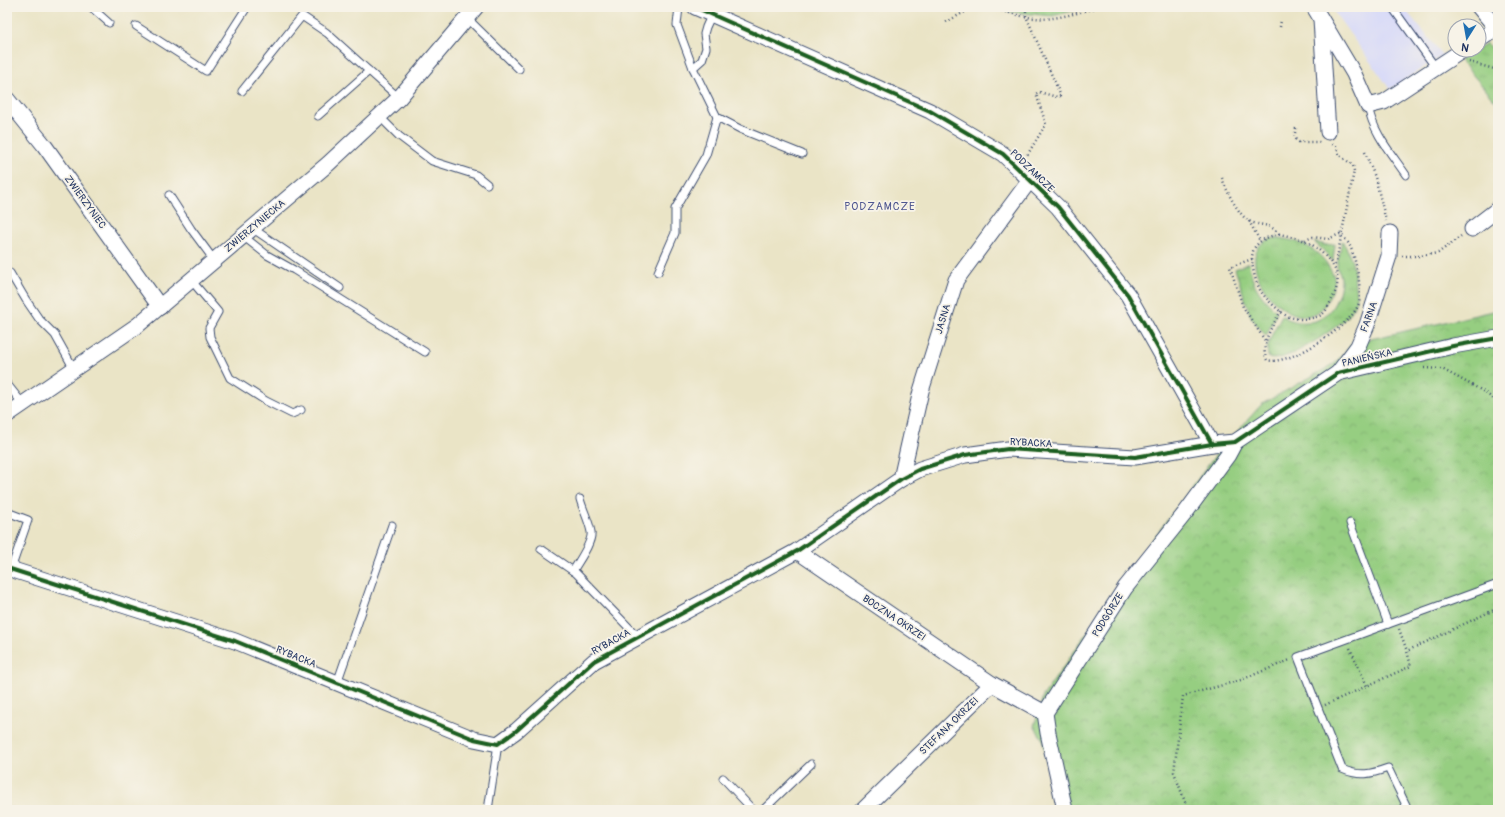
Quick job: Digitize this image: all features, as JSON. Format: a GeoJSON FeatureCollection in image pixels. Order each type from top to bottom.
{"type":"FeatureCollection","features":[{"type":"Feature","properties":{"kind":"street","name":"PODZAMCZE"},"geometry":{"type":"LineString","coordinates":[[695,7],[930,111],[1003,154],[1058,207],[1128,295],[1212,444]]}},
{"type":"Feature","properties":{"kind":"street"},"geometry":{"type":"LineString","coordinates":[[1479,7],[1497,29],[1487,35]]}},
{"type":"Feature","properties":{"kind":"street","name":"ZWIERZYNIECKA"},"geometry":{"type":"LineString","coordinates":[[7,415],[138,325],[328,164],[398,98],[471,12]]}},
{"type":"Feature","properties":{"kind":"street"},"geometry":{"type":"LineString","coordinates":[[1317,12],[1354,74],[1368,106],[1384,102],[1436,68],[1459,58]]}},
{"type":"Feature","properties":{"kind":"street"},"geometry":{"type":"LineString","coordinates":[[1317,12],[1325,139]]}},
{"type":"Feature","properties":{"kind":"street","name":"ZWIERZYNIEC"},"geometry":{"type":"LineString","coordinates":[[7,99],[44,145],[160,306]]}},
{"type":"Feature","properties":{"kind":"street","name":"JASNA"},"geometry":{"type":"LineString","coordinates":[[901,479],[921,391],[956,280],[1030,180]]}},
{"type":"Feature","properties":{"kind":"street"},"geometry":{"type":"LineString","coordinates":[[1472,229],[1498,209]]}},
{"type":"Feature","properties":{"kind":"street","name":"FARNA"},"geometry":{"type":"LineString","coordinates":[[1338,373],[1358,346],[1376,298],[1389,256],[1390,233]]}},
{"type":"Feature","properties":{"kind":"street","name":"PANIEŃSKA"},"geometry":{"type":"LineString","coordinates":[[1235,442],[1338,373],[1454,346],[1498,338]]}},
{"type":"Feature","properties":{"kind":"street","name":"RYBACKA"},"geometry":{"type":"LineString","coordinates":[[9,569],[235,641],[474,739],[498,744],[516,731],[594,661],[797,551],[901,479],[920,469],[964,455],[1008,449],[1135,457],[1212,444],[1235,442]]}},
{"type":"Feature","properties":{"kind":"street","name":"PODGÓRZE"},"geometry":{"type":"LineString","coordinates":[[1045,713],[1124,588],[1191,505],[1228,455],[1235,442]]}},
{"type":"Feature","properties":{"kind":"street","name":"BOCZNA OKRZEI"},"geometry":{"type":"LineString","coordinates":[[797,551],[992,684]]}},
{"type":"Feature","properties":{"kind":"street"},"geometry":{"type":"LineString","coordinates":[[992,684],[1045,713],[1065,810]]}},
{"type":"Feature","properties":{"kind":"street","name":"STEFANA OKRZEI"},"geometry":{"type":"LineString","coordinates":[[863,810],[992,684]]}},
{"type":"Feature","properties":{"kind":"lane"},"geometry":{"type":"LineString","coordinates":[[91,7],[109,23]]}},
{"type":"Feature","properties":{"kind":"lane"},"geometry":{"type":"LineString","coordinates":[[136,26],[206,71],[247,7]]}},
{"type":"Feature","properties":{"kind":"lane"},"geometry":{"type":"LineString","coordinates":[[678,7],[677,25],[693,68],[717,117],[740,129],[802,154]]}},
{"type":"Feature","properties":{"kind":"lane"},"geometry":{"type":"LineString","coordinates":[[1392,7],[1436,68]]}},
{"type":"Feature","properties":{"kind":"lane"},"geometry":{"type":"LineString","coordinates":[[471,12],[519,69]]}},
{"type":"Feature","properties":{"kind":"lane"},"geometry":{"type":"LineString","coordinates":[[693,68],[702,60],[706,48],[705,30],[712,14]]}},
{"type":"Feature","properties":{"kind":"lane"},"geometry":{"type":"LineString","coordinates":[[242,91],[302,16],[327,33],[398,98]]}},
{"type":"Feature","properties":{"kind":"lane"},"geometry":{"type":"LineString","coordinates":[[318,116],[369,71]]}},
{"type":"Feature","properties":{"kind":"lane"},"geometry":{"type":"LineString","coordinates":[[1368,106],[1371,120],[1378,135],[1406,175]]}},
{"type":"Feature","properties":{"kind":"lane"},"geometry":{"type":"LineString","coordinates":[[379,116],[399,136],[432,162],[476,175],[486,184]]}},
{"type":"Feature","properties":{"kind":"lane"},"geometry":{"type":"LineString","coordinates":[[658,272],[675,233],[675,209],[706,154],[717,117]]}},
{"type":"Feature","properties":{"kind":"lane"},"geometry":{"type":"LineString","coordinates":[[169,195],[214,260]]}},
{"type":"Feature","properties":{"kind":"lane"},"geometry":{"type":"LineString","coordinates":[[248,232],[340,288]]}},
{"type":"Feature","properties":{"kind":"lane"},"geometry":{"type":"LineString","coordinates":[[248,232],[267,255],[294,270],[425,352]]}},
{"type":"Feature","properties":{"kind":"lane"},"geometry":{"type":"LineString","coordinates":[[10,273],[39,319],[55,335],[74,369]]}},
{"type":"Feature","properties":{"kind":"lane"},"geometry":{"type":"LineString","coordinates":[[191,280],[218,312],[210,328],[210,337],[230,378],[266,402],[292,414],[301,410]]}},
{"type":"Feature","properties":{"kind":"lane"},"geometry":{"type":"LineString","coordinates":[[7,384],[23,404]]}},
{"type":"Feature","properties":{"kind":"lane"},"geometry":{"type":"LineString","coordinates":[[573,571],[591,540],[592,532],[580,499]]}},
{"type":"Feature","properties":{"kind":"lane"},"geometry":{"type":"LineString","coordinates":[[7,512],[28,520],[9,569]]}},
{"type":"Feature","properties":{"kind":"lane"},"geometry":{"type":"LineString","coordinates":[[1350,523],[1388,624]]}},
{"type":"Feature","properties":{"kind":"lane"},"geometry":{"type":"LineString","coordinates":[[337,683],[392,524]]}},
{"type":"Feature","properties":{"kind":"lane"},"geometry":{"type":"LineString","coordinates":[[542,549],[573,571],[638,637]]}},
{"type":"Feature","properties":{"kind":"lane"},"geometry":{"type":"LineString","coordinates":[[1406,805],[1388,768],[1372,774],[1352,773],[1342,769],[1298,657],[1498,584]]}},
{"type":"Feature","properties":{"kind":"lane"},"geometry":{"type":"LineString","coordinates":[[488,810],[498,744]]}},
{"type":"Feature","properties":{"kind":"lane"},"geometry":{"type":"LineString","coordinates":[[763,810],[811,764]]}},
{"type":"Feature","properties":{"kind":"lane"},"geometry":{"type":"LineString","coordinates":[[723,778],[753,810]]}},
{"type":"Feature","properties":{"kind":"path"},"geometry":{"type":"LineString","coordinates":[[946,22],[974,7]]}},
{"type":"Feature","properties":{"kind":"path"},"geometry":{"type":"LineString","coordinates":[[990,7],[1007,13],[1052,18],[1098,7]]}},
{"type":"Feature","properties":{"kind":"path"},"geometry":{"type":"LineString","coordinates":[[1026,7],[1026,16],[1060,94],[1060,96],[1057,97],[1039,92],[1036,94],[1046,124],[1026,157]]}},
{"type":"Feature","properties":{"kind":"path"},"geometry":{"type":"LineString","coordinates":[[1280,27],[1281,20]]}},
{"type":"Feature","properties":{"kind":"path"},"geometry":{"type":"LineString","coordinates":[[1469,58],[1498,70]]}},
{"type":"Feature","properties":{"kind":"path"},"geometry":{"type":"LineString","coordinates":[[1296,128],[1294,138],[1299,142],[1325,139],[1336,146],[1340,156],[1353,165],[1354,171],[1340,234],[1336,263],[1333,267]]}},
{"type":"Feature","properties":{"kind":"path"},"geometry":{"type":"LineString","coordinates":[[1365,152],[1375,177],[1390,233]]}},
{"type":"Feature","properties":{"kind":"path"},"geometry":{"type":"LineString","coordinates":[[1222,178],[1227,194],[1243,215],[1250,221],[1260,241]]}},
{"type":"Feature","properties":{"kind":"path"},"geometry":{"type":"LineString","coordinates":[[1250,221],[1272,227],[1279,234],[1305,240],[1314,245],[1326,256],[1338,275],[1333,297],[1322,315],[1309,320],[1285,315],[1262,293],[1254,275],[1252,259],[1254,248],[1260,241],[1279,234]]}},
{"type":"Feature","properties":{"kind":"path"},"geometry":{"type":"LineString","coordinates":[[1389,256],[1420,256],[1438,253],[1472,229]]}},
{"type":"Feature","properties":{"kind":"path"},"geometry":{"type":"LineString","coordinates":[[1305,240],[1313,236],[1328,240],[1340,234]]}},
{"type":"Feature","properties":{"kind":"path"},"geometry":{"type":"LineString","coordinates":[[1281,311],[1266,342],[1264,355],[1267,360],[1272,362],[1281,361],[1308,350],[1350,318],[1359,303],[1359,288],[1356,265],[1350,246],[1340,234]]}},
{"type":"Feature","properties":{"kind":"path"},"geometry":{"type":"LineString","coordinates":[[1252,259],[1230,267],[1243,307],[1266,342]]}},
{"type":"Feature","properties":{"kind":"path"},"geometry":{"type":"LineString","coordinates":[[1421,368],[1442,369],[1481,390],[1498,402]]}},
{"type":"Feature","properties":{"kind":"path"},"geometry":{"type":"LineString","coordinates":[[1406,651],[1498,609]]}},
{"type":"Feature","properties":{"kind":"path"},"geometry":{"type":"LineString","coordinates":[[1319,708],[1411,666],[1398,624]]}},
{"type":"Feature","properties":{"kind":"path"},"geometry":{"type":"LineString","coordinates":[[1348,642],[1367,686]]}},
{"type":"Feature","properties":{"kind":"path"},"geometry":{"type":"LineString","coordinates":[[1188,810],[1174,772],[1183,696],[1241,680],[1298,657]]}},
{"type":"Feature","properties":{"kind":"shaded area"},"geometry":{"type":"Polygon","coordinates":[[[1336,7],[1403,7],[1443,55],[1390,89],[1332,9],[1336,7]]]}},
{"type":"Feature","properties":{"kind":"green space"},"geometry":{"type":"Polygon","coordinates":[[[997,7],[1089,7],[1052,16],[1011,12],[997,7]]]}},
{"type":"Feature","properties":{"kind":"green space"},"geometry":{"type":"Polygon","coordinates":[[[1487,43],[1498,55],[1498,104],[1460,60],[1463,58],[1487,58],[1487,43]]]}},
{"type":"Feature","properties":{"kind":"green space"},"geometry":{"type":"Polygon","coordinates":[[[1277,238],[1305,245],[1322,258],[1333,274],[1334,284],[1331,294],[1324,306],[1315,313],[1307,316],[1292,313],[1278,305],[1267,293],[1259,279],[1255,265],[1256,252],[1263,243],[1277,238]]]}},
{"type":"Feature","properties":{"kind":"green space"},"geometry":{"type":"Polygon","coordinates":[[[1342,241],[1351,258],[1354,274],[1356,299],[1351,312],[1333,329],[1298,351],[1276,359],[1269,358],[1269,342],[1282,315],[1288,319],[1298,322],[1315,321],[1322,318],[1333,307],[1337,300],[1341,284],[1341,277],[1337,268],[1342,241]]]}},
{"type":"Feature","properties":{"kind":"green space"},"geometry":{"type":"Polygon","coordinates":[[[1314,242],[1326,245],[1335,244],[1333,261],[1323,250],[1314,242]]]}},
{"type":"Feature","properties":{"kind":"green space"},"geometry":{"type":"Polygon","coordinates":[[[1249,263],[1252,278],[1258,290],[1277,312],[1266,336],[1251,317],[1235,269],[1249,263]]]}},
{"type":"Feature","properties":{"kind":"green space"},"geometry":{"type":"Polygon","coordinates":[[[1498,310],[1498,810],[1059,810],[1042,738],[1034,726],[1043,696],[1085,636],[1106,602],[1215,456],[1262,404],[1334,364],[1353,343],[1498,310]]]}},
{"type":"Feature","properties":{"kind":"cycle path"},"geometry":{"type":"LineString","coordinates":[[695,7],[930,111],[1003,154],[1058,207],[1128,295],[1212,444]]}},
{"type":"Feature","properties":{"kind":"cycle path"},"geometry":{"type":"LineString","coordinates":[[7,568],[235,641],[474,739],[498,744],[516,731],[594,661],[797,551],[901,479],[920,469],[965,455],[1008,449],[1135,457],[1212,444],[1235,442],[1338,373],[1453,346],[1498,338]]}},
{"type":"Feature","properties":{"kind":"district","name":"PODZAMCZE"},"geometry":{"type":"Point","coordinates":[880,206]}}]}
